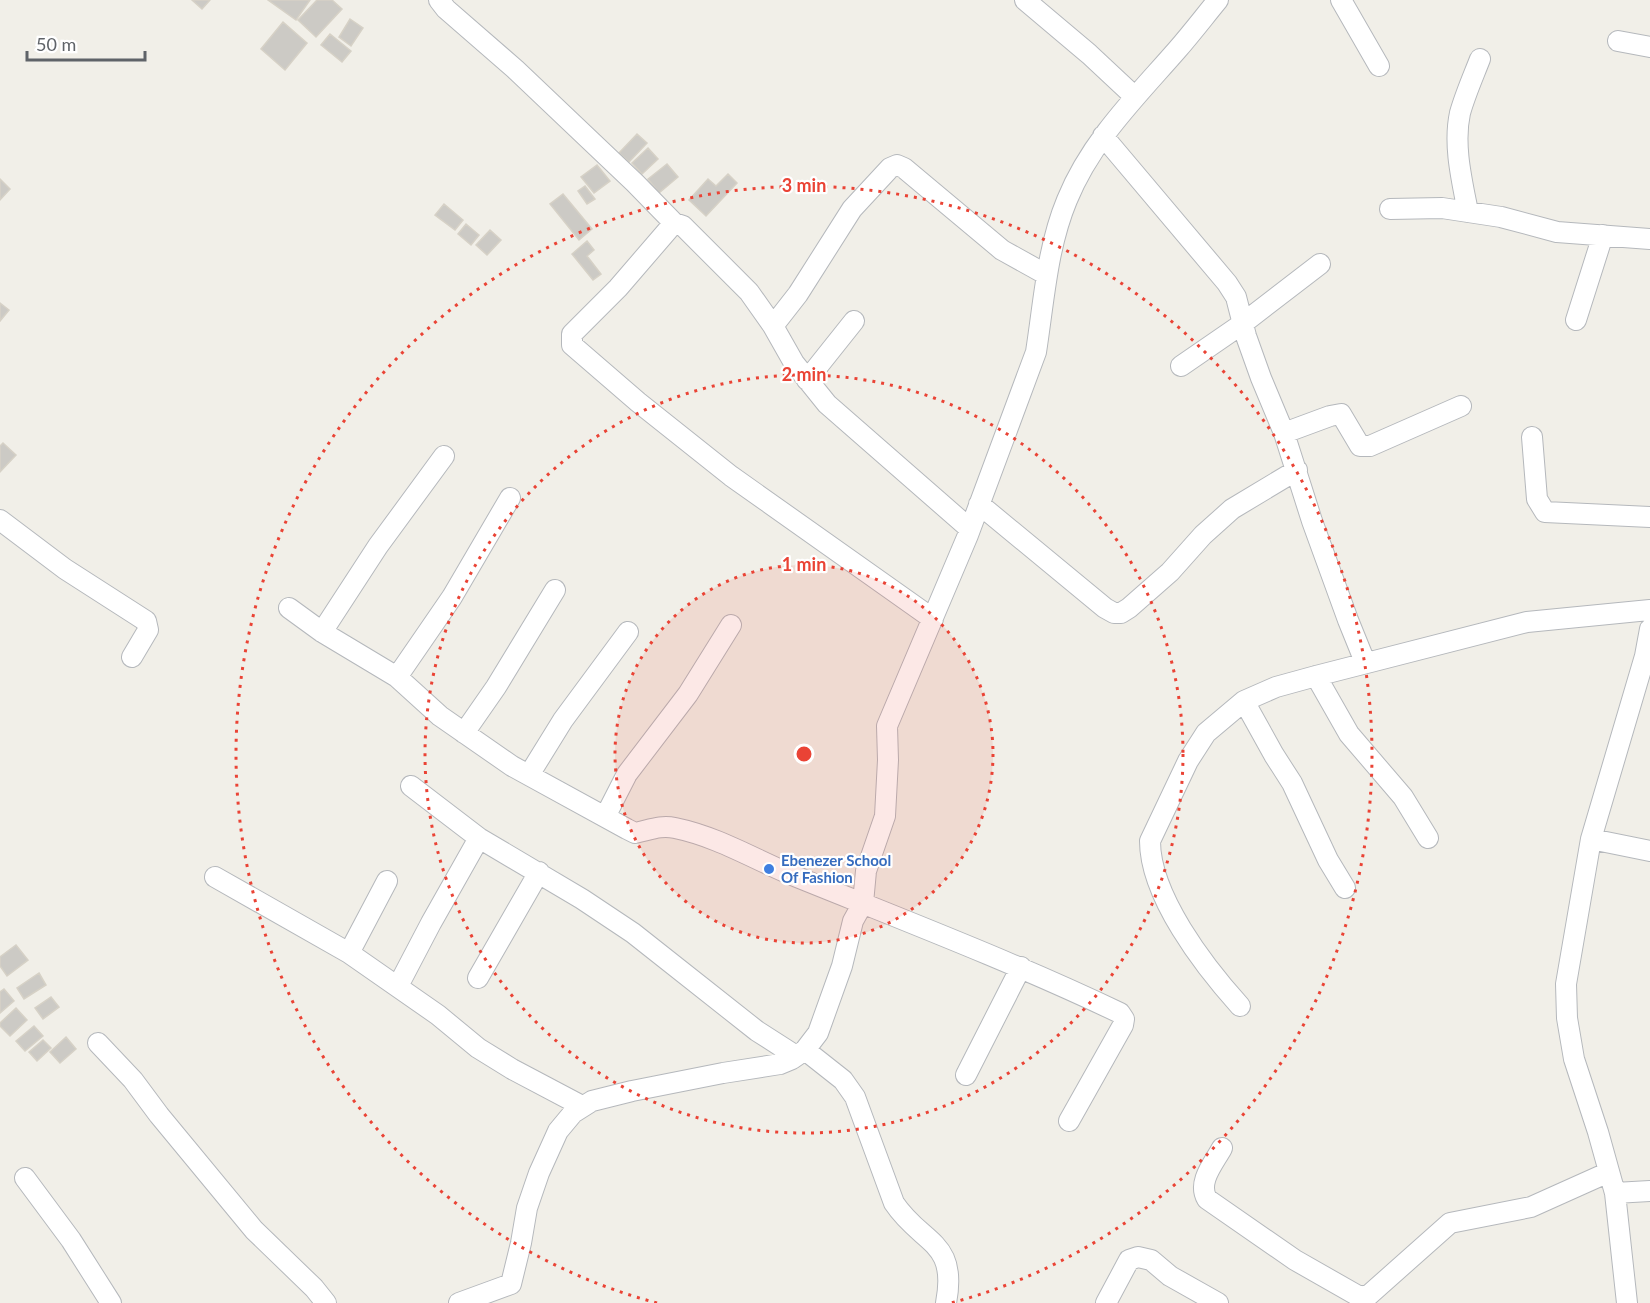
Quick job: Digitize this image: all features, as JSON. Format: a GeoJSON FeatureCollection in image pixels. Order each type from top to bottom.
{"type":"FeatureCollection","features":[{"type":"Feature","properties":{"kind":"street"},"geometry":{"type":"LineString","coordinates":[[439,0],[446,9],[515,69],[674,223],[683,226],[749,292],[773,326],[794,363],[836,412],[970,529]]}},
{"type":"Feature","properties":{"kind":"street"},"geometry":{"type":"LineString","coordinates":[[1025,0],[1089,54],[1135,97]]}},
{"type":"Feature","properties":{"kind":"street"},"geometry":{"type":"LineString","coordinates":[[459,1303],[500,1297],[511,1284],[521,1243],[526,1208],[539,1173],[558,1131],[582,1106],[592,1101],[632,1091],[780,1064],[800,1053],[818,1033],[842,966],[853,921],[863,903],[866,871],[885,816],[887,726],[970,529],[1036,352],[1054,237],[1066,201],[1082,166],[1103,136],[1218,0]]}},
{"type":"Feature","properties":{"kind":"street"},"geometry":{"type":"LineString","coordinates":[[1341,0],[1379,66]]}},
{"type":"Feature","properties":{"kind":"street"},"geometry":{"type":"LineString","coordinates":[[1618,40],[1650,47]]}},
{"type":"Feature","properties":{"kind":"street"},"geometry":{"type":"LineString","coordinates":[[1468,212],[1461,172],[1459,123],[1480,59]]}},
{"type":"Feature","properties":{"kind":"street"},"geometry":{"type":"LineString","coordinates":[[1103,136],[1227,283],[1236,297],[1242,324],[1261,378],[1284,434],[1312,521],[1365,662]]}},
{"type":"Feature","properties":{"kind":"street"},"geometry":{"type":"LineString","coordinates":[[773,326],[804,285],[852,209],[890,168],[897,165],[904,168],[1002,250],[1047,275]]}},
{"type":"Feature","properties":{"kind":"street"},"geometry":{"type":"LineString","coordinates":[[1390,209],[1425,207],[1501,217],[1557,232],[1650,239]]}},
{"type":"Feature","properties":{"kind":"street"},"geometry":{"type":"LineString","coordinates":[[674,223],[618,288],[572,334],[572,345],[638,402],[731,476],[933,619]]}},
{"type":"Feature","properties":{"kind":"street"},"geometry":{"type":"LineString","coordinates":[[1576,320],[1603,235]]}},
{"type":"Feature","properties":{"kind":"street"},"geometry":{"type":"LineString","coordinates":[[1181,366],[1242,324],[1320,264]]}},
{"type":"Feature","properties":{"kind":"street"},"geometry":{"type":"LineString","coordinates":[[807,380],[854,321]]}},
{"type":"Feature","properties":{"kind":"street"},"geometry":{"type":"LineString","coordinates":[[1284,434],[1341,414],[1360,446],[1370,446],[1461,406]]}},
{"type":"Feature","properties":{"kind":"street"},"geometry":{"type":"LineString","coordinates":[[1532,436],[1537,499],[1545,512],[1650,517]]}},
{"type":"Feature","properties":{"kind":"street"},"geometry":{"type":"LineString","coordinates":[[322,632],[378,546],[444,456]]}},
{"type":"Feature","properties":{"kind":"street"},"geometry":{"type":"LineString","coordinates":[[979,504],[1105,608],[1114,613],[1121,613],[1170,572],[1203,535],[1232,509],[1297,470]]}},
{"type":"Feature","properties":{"kind":"street"},"geometry":{"type":"LineString","coordinates":[[397,677],[452,597],[510,498]]}},
{"type":"Feature","properties":{"kind":"street"},"geometry":{"type":"LineString","coordinates":[[0,520],[65,569],[146,621],[148,630],[132,657]]}},
{"type":"Feature","properties":{"kind":"street"},"geometry":{"type":"LineString","coordinates":[[464,733],[496,687],[555,590]]}},
{"type":"Feature","properties":{"kind":"street"},"geometry":{"type":"LineString","coordinates":[[289,608],[322,632],[397,677],[440,716],[464,733],[529,775],[635,833],[658,826],[698,833],[797,877],[1021,967],[1120,1013],[1124,1019],[1123,1025],[1069,1121]]}},
{"type":"Feature","properties":{"kind":"street"},"geometry":{"type":"LineString","coordinates":[[1240,1006],[1214,978],[1178,922],[1150,853],[1150,841],[1188,761],[1206,732],[1244,701],[1276,687],[1365,662],[1527,622],[1650,610]]}},
{"type":"Feature","properties":{"kind":"street"},"geometry":{"type":"LineString","coordinates":[[605,817],[627,774],[688,694],[731,625]]}},
{"type":"Feature","properties":{"kind":"street"},"geometry":{"type":"LineString","coordinates":[[1627,1303],[1615,1193],[1599,1132],[1574,1059],[1567,1018],[1566,984],[1591,839],[1647,657],[1650,628]]}},
{"type":"Feature","properties":{"kind":"street"},"geometry":{"type":"LineString","coordinates":[[529,775],[563,720],[628,632]]}},
{"type":"Feature","properties":{"kind":"street"},"geometry":{"type":"LineString","coordinates":[[1316,676],[1349,734],[1404,797],[1428,838]]}},
{"type":"Feature","properties":{"kind":"street"},"geometry":{"type":"LineString","coordinates":[[1244,701],[1292,783],[1328,860],[1345,888]]}},
{"type":"Feature","properties":{"kind":"street"},"geometry":{"type":"LineString","coordinates":[[411,786],[479,838],[539,872],[633,933],[757,1031],[800,1053],[843,1080],[855,1096],[894,1203],[902,1216],[933,1243],[947,1265],[949,1276],[946,1303]]}},
{"type":"Feature","properties":{"kind":"street"},"geometry":{"type":"LineString","coordinates":[[398,986],[479,838]]}},
{"type":"Feature","properties":{"kind":"street"},"geometry":{"type":"LineString","coordinates":[[1591,839],[1650,851]]}},
{"type":"Feature","properties":{"kind":"street"},"geometry":{"type":"LineString","coordinates":[[478,978],[539,872]]}},
{"type":"Feature","properties":{"kind":"street"},"geometry":{"type":"LineString","coordinates":[[215,877],[349,953],[438,1015],[478,1048],[582,1106]]}},
{"type":"Feature","properties":{"kind":"street"},"geometry":{"type":"LineString","coordinates":[[349,953],[387,881]]}},
{"type":"Feature","properties":{"kind":"street"},"geometry":{"type":"LineString","coordinates":[[966,1075],[1021,967]]}},
{"type":"Feature","properties":{"kind":"street"},"geometry":{"type":"LineString","coordinates":[[98,1043],[133,1080],[254,1230],[314,1288],[326,1303]]}},
{"type":"Feature","properties":{"kind":"street"},"geometry":{"type":"LineString","coordinates":[[1222,1148],[1204,1181],[1203,1191],[1207,1198],[1295,1260],[1360,1297],[1369,1295],[1450,1223],[1531,1207],[1609,1172]]}},
{"type":"Feature","properties":{"kind":"street"},"geometry":{"type":"LineString","coordinates":[[26,1178],[71,1240],[111,1303]]}},
{"type":"Feature","properties":{"kind":"street"},"geometry":{"type":"LineString","coordinates":[[1615,1193],[1650,1191]]}},
{"type":"Feature","properties":{"kind":"street"},"geometry":{"type":"LineString","coordinates":[[1106,1303],[1129,1260],[1138,1257],[1151,1260],[1170,1276],[1218,1303]]}},
{"type":"Feature","properties":{"kind":"building"},"geometry":{"type":"Polygon","coordinates":[[[192,0],[210,0],[202,9],[192,0]]]}},
{"type":"Feature","properties":{"kind":"building"},"geometry":{"type":"Polygon","coordinates":[[[268,0],[310,0],[296,20],[268,0]]]}},
{"type":"Feature","properties":{"kind":"building"},"geometry":{"type":"Polygon","coordinates":[[[317,0],[332,0],[342,9],[316,37],[298,20],[317,0]]]}},
{"type":"Feature","properties":{"kind":"building"},"geometry":{"type":"Polygon","coordinates":[[[350,19],[363,28],[351,46],[339,37],[350,19]]]}},
{"type":"Feature","properties":{"kind":"building"},"geometry":{"type":"Polygon","coordinates":[[[283,22],[307,43],[285,70],[261,49],[283,22]]]}},
{"type":"Feature","properties":{"kind":"building"},"geometry":{"type":"Polygon","coordinates":[[[330,34],[351,51],[342,62],[321,45],[330,34]]]}},
{"type":"Feature","properties":{"kind":"building"},"geometry":{"type":"Polygon","coordinates":[[[637,134],[647,143],[629,162],[619,153],[637,134]]]}},
{"type":"Feature","properties":{"kind":"building"},"geometry":{"type":"Polygon","coordinates":[[[648,148],[658,159],[642,174],[632,163],[648,148]]]}},
{"type":"Feature","properties":{"kind":"building"},"geometry":{"type":"Polygon","coordinates":[[[667,164],[678,177],[659,193],[648,179],[667,164]]]}},
{"type":"Feature","properties":{"kind":"building"},"geometry":{"type":"Polygon","coordinates":[[[597,165],[610,181],[594,193],[581,177],[597,165]]]}},
{"type":"Feature","properties":{"kind":"building"},"geometry":{"type":"Polygon","coordinates":[[[728,174],[737,183],[706,216],[689,200],[708,179],[716,186],[728,174]]]}},
{"type":"Feature","properties":{"kind":"building"},"geometry":{"type":"Polygon","coordinates":[[[0,179],[10,189],[0,200],[0,179]]]}},
{"type":"Feature","properties":{"kind":"building"},"geometry":{"type":"Polygon","coordinates":[[[585,186],[595,199],[587,204],[578,191],[585,186]]]}},
{"type":"Feature","properties":{"kind":"building"},"geometry":{"type":"Polygon","coordinates":[[[563,194],[592,229],[579,240],[550,204],[563,194]]]}},
{"type":"Feature","properties":{"kind":"building"},"geometry":{"type":"Polygon","coordinates":[[[444,204],[463,220],[455,230],[435,215],[444,204]]]}},
{"type":"Feature","properties":{"kind":"building"},"geometry":{"type":"Polygon","coordinates":[[[466,224],[479,235],[471,245],[458,234],[466,224]]]}},
{"type":"Feature","properties":{"kind":"building"},"geometry":{"type":"Polygon","coordinates":[[[490,230],[501,240],[487,255],[476,245],[490,230]]]}},
{"type":"Feature","properties":{"kind":"building"},"geometry":{"type":"Polygon","coordinates":[[[587,241],[594,250],[587,256],[601,274],[593,280],[572,254],[587,241]]]}},
{"type":"Feature","properties":{"kind":"building"},"geometry":{"type":"Polygon","coordinates":[[[0,303],[9,310],[0,321],[0,303]]]}},
{"type":"Feature","properties":{"kind":"building"},"geometry":{"type":"Polygon","coordinates":[[[3,443],[16,455],[0,472],[0,446],[3,443]]]}},
{"type":"Feature","properties":{"kind":"building"},"geometry":{"type":"Polygon","coordinates":[[[16,945],[28,960],[7,976],[0,966],[0,957],[16,945]]]}},
{"type":"Feature","properties":{"kind":"building"},"geometry":{"type":"Polygon","coordinates":[[[39,973],[46,985],[24,999],[17,988],[39,973]]]}},
{"type":"Feature","properties":{"kind":"building"},"geometry":{"type":"Polygon","coordinates":[[[4,989],[14,1001],[0,1013],[0,992],[4,989]]]}},
{"type":"Feature","properties":{"kind":"building"},"geometry":{"type":"Polygon","coordinates":[[[51,997],[59,1007],[43,1019],[35,1008],[51,997]]]}},
{"type":"Feature","properties":{"kind":"building"},"geometry":{"type":"Polygon","coordinates":[[[16,1008],[27,1020],[10,1036],[0,1026],[0,1023],[16,1008]]]}},
{"type":"Feature","properties":{"kind":"building"},"geometry":{"type":"Polygon","coordinates":[[[34,1026],[43,1036],[25,1051],[16,1041],[34,1026]]]}},
{"type":"Feature","properties":{"kind":"building"},"geometry":{"type":"Polygon","coordinates":[[[66,1037],[76,1049],[60,1063],[50,1052],[66,1037]]]}},
{"type":"Feature","properties":{"kind":"building"},"geometry":{"type":"Polygon","coordinates":[[[43,1040],[51,1048],[37,1061],[29,1052],[43,1040]]]}},
{"type":"Feature","properties":{"kind":"place","name":"Ebenezer School Of Fashion"},"geometry":{"type":"Point","coordinates":[769,869]}}]}
